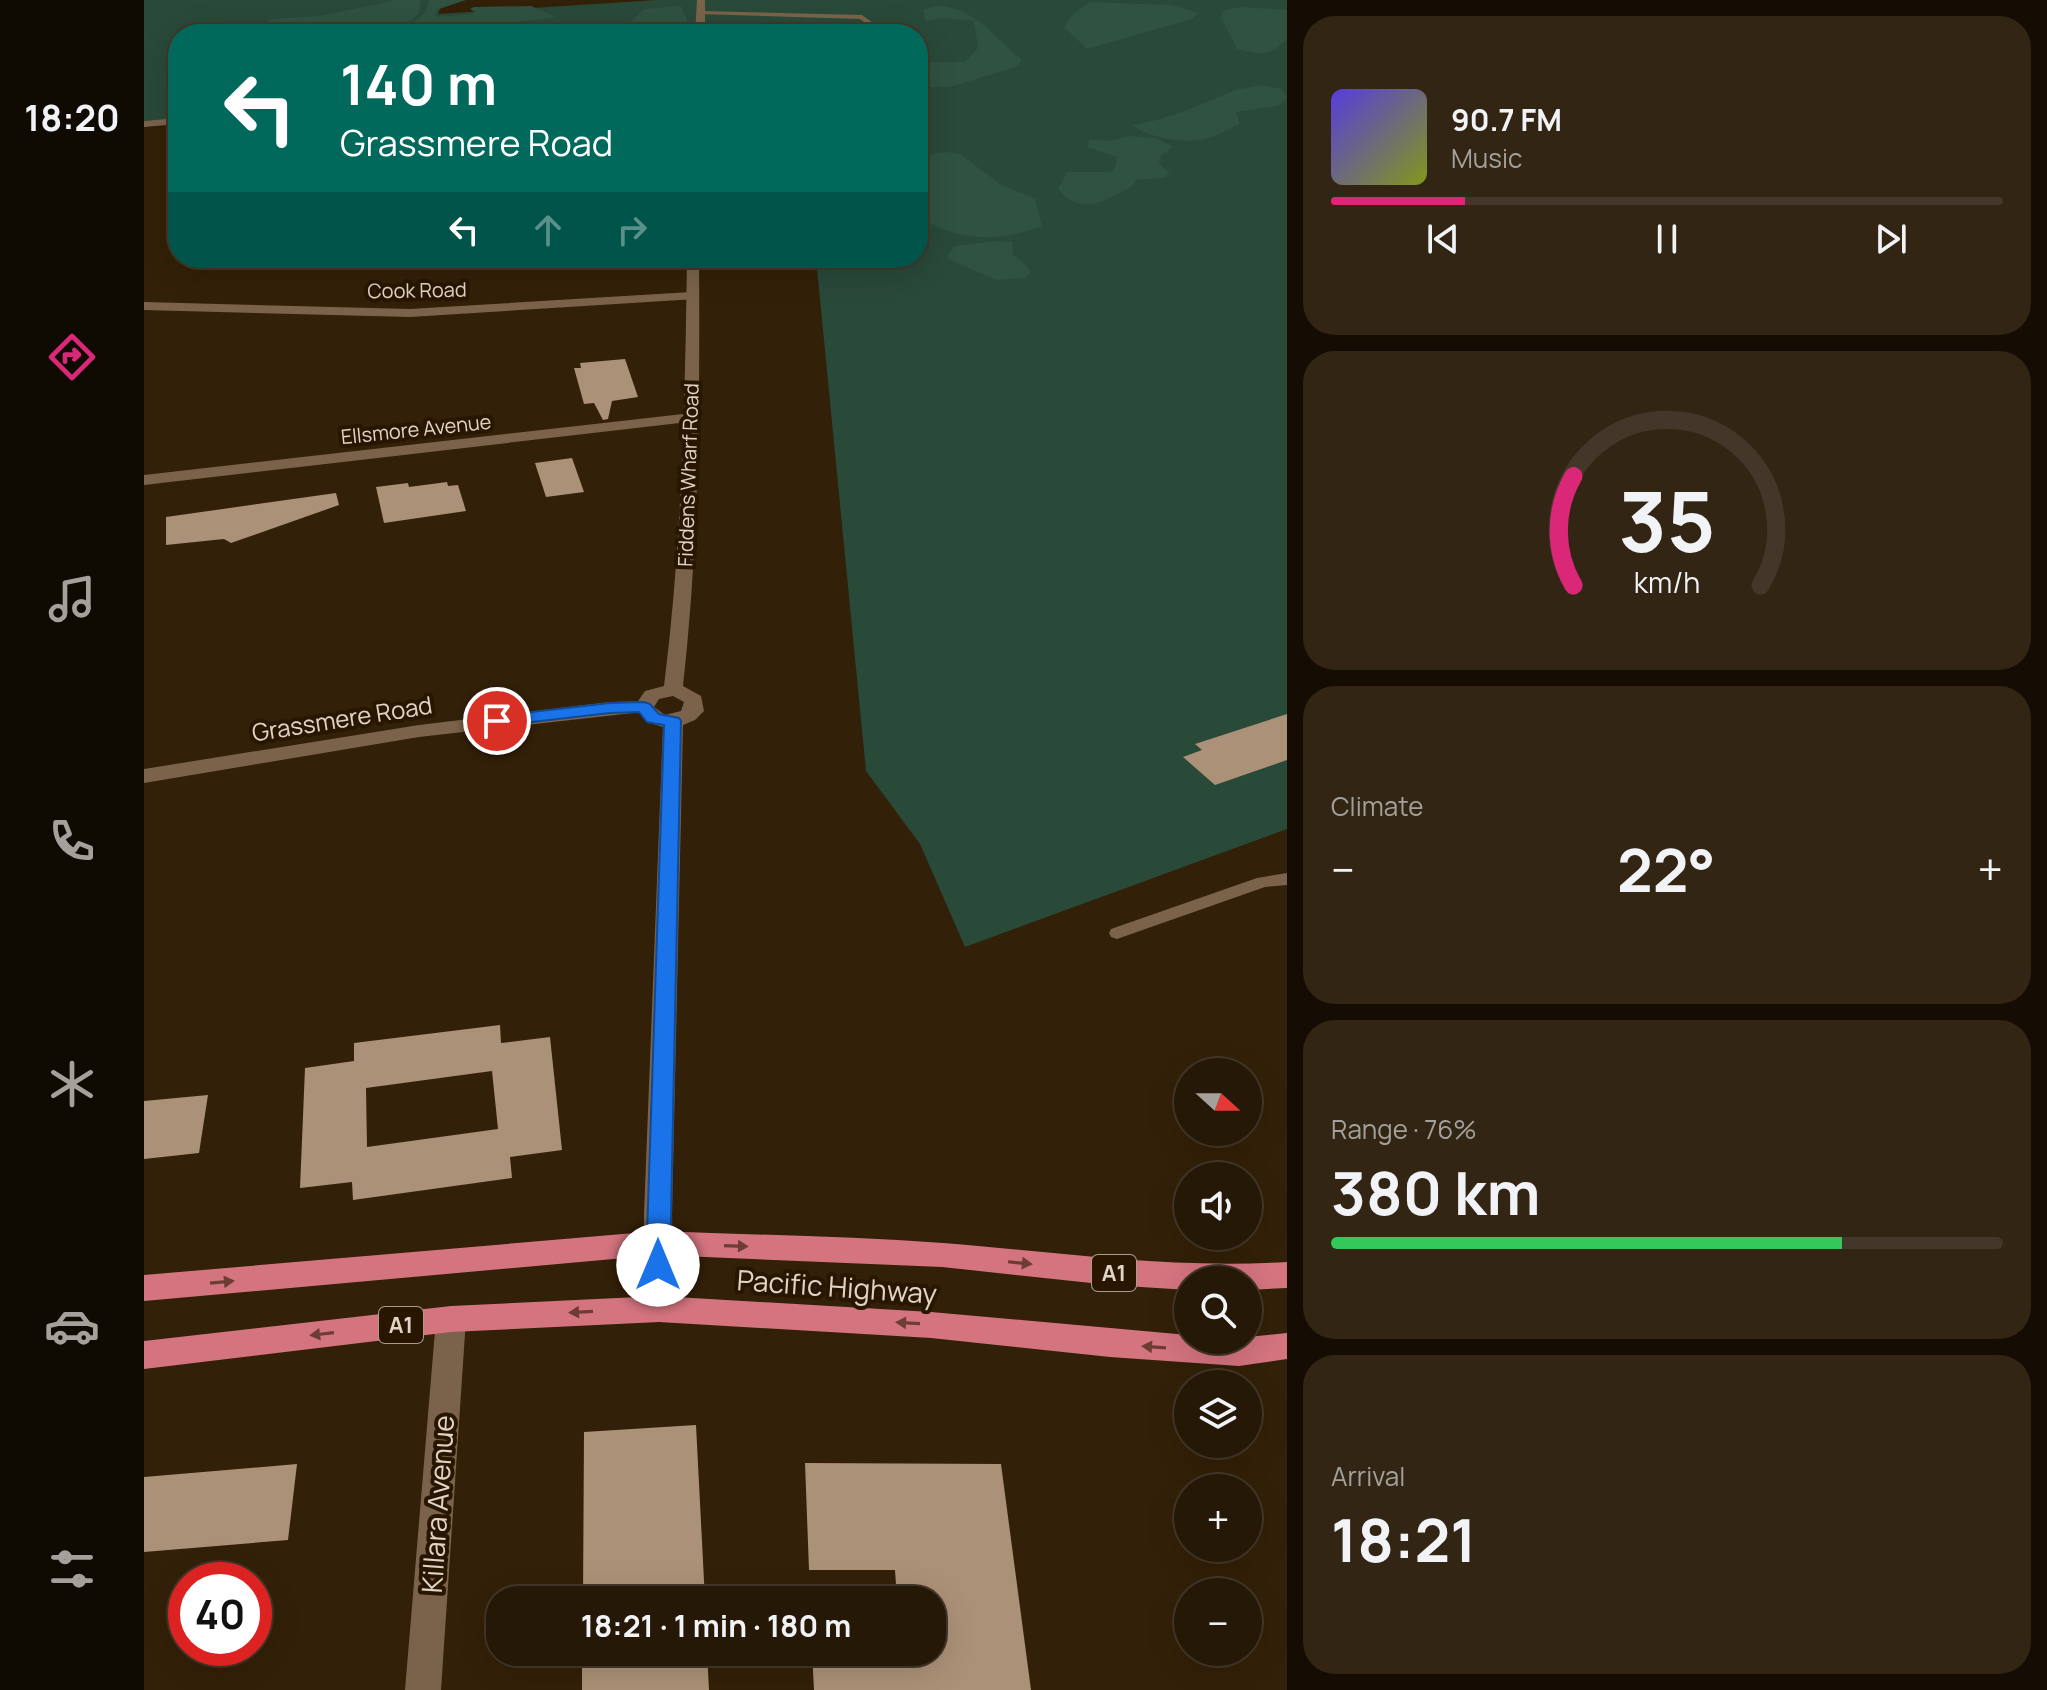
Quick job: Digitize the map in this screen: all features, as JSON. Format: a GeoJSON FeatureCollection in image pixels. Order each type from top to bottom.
{"type":"FeatureCollection","features":[{"type":"Feature","properties":{"kind":"highway","name":"Pacific Highway"},"geometry":{"type":"LineString","coordinates":[[144,1288],[658,1243],[942,1255],[1110,1273],[1219,1279],[1287,1275]]}},
{"type":"Feature","properties":{"kind":"highway","name":"Pacific Highway"},"geometry":{"type":"LineString","coordinates":[[144,1355],[451,1319],[659,1309],[931,1325],[1110,1344],[1239,1352],[1287,1346]]}},
{"type":"Feature","properties":{"kind":"street"},"geometry":{"type":"LineString","coordinates":[[700,24],[701,0]]}},
{"type":"Feature","properties":{"kind":"street"},"geometry":{"type":"LineString","coordinates":[[144,124],[168,122]]}},
{"type":"Feature","properties":{"kind":"street","name":"Fiddens Wharf Road"},"geometry":{"type":"LineString","coordinates":[[673,690],[684,599],[692,418],[692,268]]}},
{"type":"Feature","properties":{"kind":"street","name":"Cook Road"},"geometry":{"type":"LineString","coordinates":[[144,306],[410,313],[691,296]]}},
{"type":"Feature","properties":{"kind":"street","name":"Ellsmore Avenue"},"geometry":{"type":"LineString","coordinates":[[144,480],[692,418]]}},
{"type":"Feature","properties":{"kind":"street"},"geometry":{"type":"LineString","coordinates":[[673,690],[689,695],[696,705],[689,716],[673,721],[653,718],[644,707],[652,695],[673,690]]}},
{"type":"Feature","properties":{"kind":"street","name":"Grassmere Road"},"geometry":{"type":"LineString","coordinates":[[144,776],[419,731],[610,708],[644,707]]}},
{"type":"Feature","properties":{"kind":"street"},"geometry":{"type":"LineString","coordinates":[[659,1309],[658,1243],[673,721]]}},
{"type":"Feature","properties":{"kind":"street","name":"Killara Avenue"},"geometry":{"type":"LineString","coordinates":[[423,1690],[451,1319]]}},
{"type":"Feature","properties":{"kind":"lane"},"geometry":{"type":"LineString","coordinates":[[700,13],[862,17],[870,24]]}},
{"type":"Feature","properties":{"kind":"lane"},"geometry":{"type":"LineString","coordinates":[[1117,933],[1263,882],[1287,879]]}},
{"type":"Feature","properties":{"kind":"green space"},"geometry":{"type":"Polygon","coordinates":[[[144,0],[444,0],[438,14],[657,0],[1287,0],[1287,829],[965,947],[920,844],[866,771],[817,268],[928,268],[928,24],[168,24],[168,120],[144,121],[144,0]]]}},
{"type":"Feature","properties":{"kind":"green space"},"geometry":{"type":"Polygon","coordinates":[[[396,0],[421,0],[419,13],[411,21],[394,24],[267,22],[270,19],[320,16],[396,0]]]}},
{"type":"Feature","properties":{"kind":"green space"},"geometry":{"type":"Polygon","coordinates":[[[429,0],[466,0],[436,10],[436,17],[473,14],[475,12],[470,9],[474,7],[531,6],[557,17],[500,24],[411,24],[425,13],[429,0]]]}},
{"type":"Feature","properties":{"kind":"green space"},"geometry":{"type":"Polygon","coordinates":[[[1090,2],[1171,5],[1199,13],[1192,19],[1087,49],[1064,27],[1071,16],[1090,2]]]}},
{"type":"Feature","properties":{"kind":"green space"},"geometry":{"type":"Polygon","coordinates":[[[681,6],[687,24],[628,24],[644,9],[681,6]]]}},
{"type":"Feature","properties":{"kind":"green space"},"geometry":{"type":"Polygon","coordinates":[[[936,6],[949,7],[972,17],[1021,59],[1019,66],[950,87],[928,87],[928,62],[965,62],[978,48],[974,21],[943,18],[925,21],[923,10],[936,6]]]}},
{"type":"Feature","properties":{"kind":"green space"},"geometry":{"type":"Polygon","coordinates":[[[1242,7],[1287,10],[1287,40],[1264,53],[1237,49],[1220,16],[1225,10],[1242,7]]]}},
{"type":"Feature","properties":{"kind":"green space"},"geometry":{"type":"Polygon","coordinates":[[[1261,85],[1282,89],[1287,98],[1278,106],[1236,112],[1240,124],[1210,138],[1173,140],[1146,133],[1132,125],[1170,116],[1233,91],[1261,85]]]}},
{"type":"Feature","properties":{"kind":"green space"},"geometry":{"type":"Polygon","coordinates":[[[1129,136],[1155,138],[1174,147],[1161,155],[1159,163],[1170,173],[1163,178],[1136,180],[1124,191],[1089,204],[1076,202],[1058,189],[1067,172],[1111,172],[1115,167],[1117,157],[1087,147],[1090,139],[1109,141],[1129,136]]]}},
{"type":"Feature","properties":{"kind":"green space"},"geometry":{"type":"Polygon","coordinates":[[[936,153],[960,154],[1000,184],[1035,199],[1042,226],[1011,235],[978,237],[962,235],[931,223],[928,221],[928,157],[936,153]]]}},
{"type":"Feature","properties":{"kind":"green space"},"geometry":{"type":"Polygon","coordinates":[[[1013,242],[1012,254],[1030,272],[1026,278],[996,280],[946,258],[954,246],[1013,242]]]}},
{"type":"Feature","properties":{"kind":"building"},"geometry":{"type":"Polygon","coordinates":[[[625,359],[638,397],[612,401],[608,419],[603,420],[594,403],[584,404],[574,368],[581,368],[580,363],[625,359]]]}},
{"type":"Feature","properties":{"kind":"building"},"geometry":{"type":"Polygon","coordinates":[[[572,458],[584,492],[546,497],[535,463],[572,458]]]}},
{"type":"Feature","properties":{"kind":"building"},"geometry":{"type":"Polygon","coordinates":[[[447,482],[448,486],[458,485],[466,511],[384,523],[376,487],[447,482]]]}},
{"type":"Feature","properties":{"kind":"building"},"geometry":{"type":"Polygon","coordinates":[[[336,493],[339,505],[231,543],[224,539],[166,545],[166,517],[336,493]]]}},
{"type":"Feature","properties":{"kind":"building"},"geometry":{"type":"Polygon","coordinates":[[[1287,714],[1287,760],[1215,785],[1183,757],[1202,750],[1195,744],[1287,714]]]}},
{"type":"Feature","properties":{"kind":"building"},"geometry":{"type":"Polygon","coordinates":[[[500,1025],[501,1043],[550,1037],[562,1150],[510,1157],[512,1178],[353,1200],[352,1182],[300,1188],[305,1068],[354,1061],[354,1043],[500,1025]],[[492,1071],[366,1088],[367,1147],[498,1129],[492,1071]]]}},
{"type":"Feature","properties":{"kind":"building"},"geometry":{"type":"Polygon","coordinates":[[[208,1095],[199,1153],[144,1159],[144,1101],[208,1095]]]}},
{"type":"Feature","properties":{"kind":"building"},"geometry":{"type":"Polygon","coordinates":[[[696,1425],[704,1586],[583,1586],[584,1432],[696,1425]]]}},
{"type":"Feature","properties":{"kind":"building"},"geometry":{"type":"Polygon","coordinates":[[[805,1463],[1001,1464],[1031,1690],[814,1690],[813,1666],[946,1666],[946,1586],[896,1586],[895,1570],[809,1570],[805,1463]]]}},
{"type":"Feature","properties":{"kind":"building"},"geometry":{"type":"Polygon","coordinates":[[[297,1464],[288,1540],[144,1552],[144,1477],[297,1464]]]}},
{"type":"Feature","properties":{"kind":"building"},"geometry":{"type":"Polygon","coordinates":[[[582,1666],[708,1666],[709,1690],[582,1690],[582,1666]]]}},
{"type":"Feature","properties":{"kind":"route"},"geometry":{"type":"LineString","coordinates":[[497,721],[644,707],[653,718],[673,721],[658,1265]]}}]}
